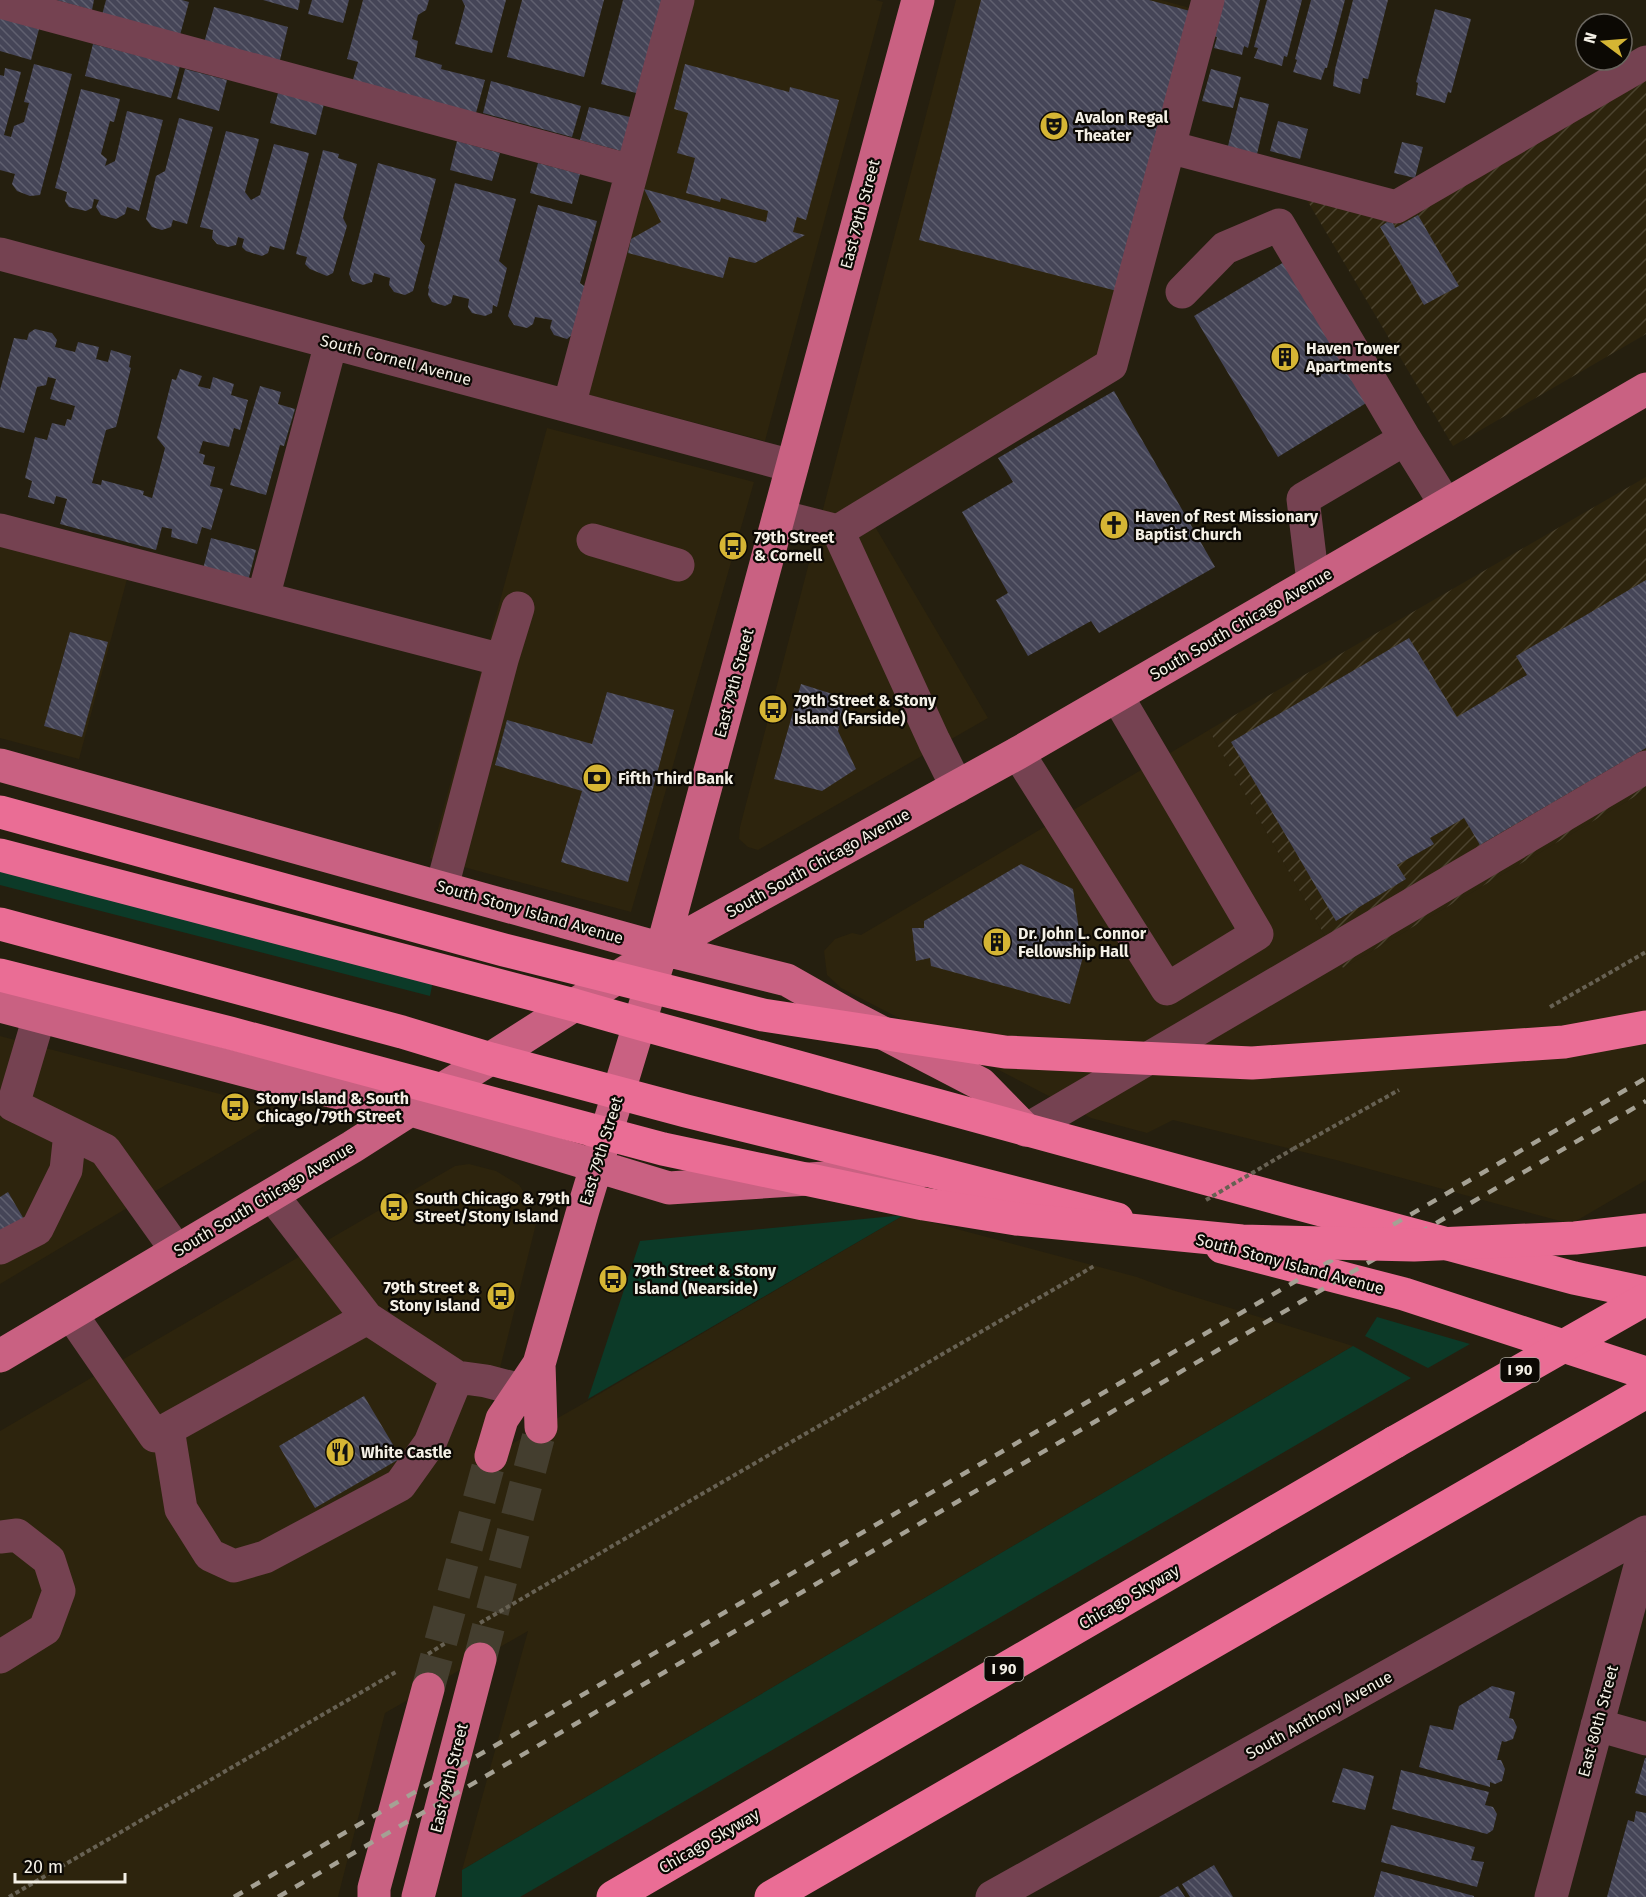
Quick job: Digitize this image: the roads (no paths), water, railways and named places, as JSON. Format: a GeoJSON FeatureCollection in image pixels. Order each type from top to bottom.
{"type":"FeatureCollection","features":[{"type":"Feature","properties":{"kind":"highway"},"geometry":{"type":"LineString","coordinates":[[0,812],[436,932],[763,1015],[1005,1052],[1252,1063],[1564,1042],[1646,1027]]}},
{"type":"Feature","properties":{"kind":"highway"},"geometry":{"type":"LineString","coordinates":[[0,855],[574,1005],[1574,1278],[1646,1293]]}},
{"type":"Feature","properties":{"kind":"highway","name":"South Stony Island Avenue"},"geometry":{"type":"LineString","coordinates":[[0,924],[619,1093],[1404,1294],[1642,1380]]}},
{"type":"Feature","properties":{"kind":"highway"},"geometry":{"type":"LineString","coordinates":[[0,975],[230,1033],[663,1149],[924,1204],[1016,1219],[1242,1241],[1414,1245],[1575,1238],[1646,1230]]}},
{"type":"Feature","properties":{"kind":"highway","name":"Chicago Skyway"},"geometry":{"type":"LineString","coordinates":[[613,1897],[1395,1442],[1646,1299]]}},
{"type":"Feature","properties":{"kind":"highway"},"geometry":{"type":"LineString","coordinates":[[771,1897],[1508,1471],[1642,1380]]}},
{"type":"Feature","properties":{"kind":"main road","name":"East 79th Street"},"geometry":{"type":"LineString","coordinates":[[541,1427],[539,1364],[663,949],[918,0]]}},
{"type":"Feature","properties":{"kind":"main road","name":"South South Chicago Avenue"},"geometry":{"type":"LineString","coordinates":[[7,1346],[71,1314],[272,1195],[663,949],[1018,753],[1646,389]]}},
{"type":"Feature","properties":{"kind":"main road","name":"South Stony Island Avenue"},"geometry":{"type":"LineString","coordinates":[[0,765],[663,949],[787,980],[854,1018],[981,1084],[1026,1130]]}},
{"type":"Feature","properties":{"kind":"main road","name":"South Stony Island Avenue"},"geometry":{"type":"LineString","coordinates":[[0,1006],[274,1078],[408,1109],[669,1188],[930,1171]]}},
{"type":"Feature","properties":{"kind":"main road","name":"East 79th Street"},"geometry":{"type":"LineString","coordinates":[[491,1456],[502,1419],[539,1364]]}},
{"type":"Feature","properties":{"kind":"main road","name":"East 79th Street"},"geometry":{"type":"LineString","coordinates":[[418,1897],[480,1659]]}},
{"type":"Feature","properties":{"kind":"main road"},"geometry":{"type":"LineString","coordinates":[[374,1897],[374,1888],[423,1674]]}},
{"type":"Feature","properties":{"kind":"street"},"geometry":{"type":"LineString","coordinates":[[569,406],[678,0]]}},
{"type":"Feature","properties":{"kind":"street"},"geometry":{"type":"LineString","coordinates":[[779,516],[838,531],[1111,366],[1208,0]]}},
{"type":"Feature","properties":{"kind":"street"},"geometry":{"type":"LineString","coordinates":[[0,2],[632,171]]}},
{"type":"Feature","properties":{"kind":"street"},"geometry":{"type":"LineString","coordinates":[[1169,147],[1396,207],[1646,62]]}},
{"type":"Feature","properties":{"kind":"street"},"geometry":{"type":"LineString","coordinates":[[1182,292],[1225,248],[1279,225],[1405,440],[1446,505]]}},
{"type":"Feature","properties":{"kind":"street","name":"South Cornell Avenue"},"geometry":{"type":"LineString","coordinates":[[0,254],[792,466]]}},
{"type":"Feature","properties":{"kind":"street"},"geometry":{"type":"LineString","coordinates":[[263,598],[331,343]]}},
{"type":"Feature","properties":{"kind":"street"},"geometry":{"type":"LineString","coordinates":[[1314,582],[1303,499],[1405,440]]}},
{"type":"Feature","properties":{"kind":"street"},"geometry":{"type":"LineString","coordinates":[[0,530],[502,660]]}},
{"type":"Feature","properties":{"kind":"street"},"geometry":{"type":"LineString","coordinates":[[838,531],[957,787]]}},
{"type":"Feature","properties":{"kind":"street"},"geometry":{"type":"LineString","coordinates":[[593,540],[678,565]]}},
{"type":"Feature","properties":{"kind":"street"},"geometry":{"type":"LineString","coordinates":[[441,887],[502,660],[518,609]]}},
{"type":"Feature","properties":{"kind":"street"},"geometry":{"type":"LineString","coordinates":[[1018,753],[1167,989],[1257,934],[1117,696]]}},
{"type":"Feature","properties":{"kind":"street"},"geometry":{"type":"LineString","coordinates":[[1026,1130],[1646,767]]}},
{"type":"Feature","properties":{"kind":"street"},"geometry":{"type":"LineString","coordinates":[[39,1017],[7,1108],[70,1133],[105,1150],[177,1251]]}},
{"type":"Feature","properties":{"kind":"street"},"geometry":{"type":"LineString","coordinates":[[0,1248],[37,1229],[66,1170],[70,1133]]}},
{"type":"Feature","properties":{"kind":"street"},"geometry":{"type":"LineString","coordinates":[[272,1195],[367,1318],[457,1377],[486,1381],[521,1390]]}},
{"type":"Feature","properties":{"kind":"street"},"geometry":{"type":"LineString","coordinates":[[71,1314],[155,1437],[367,1318]]}},
{"type":"Feature","properties":{"kind":"street"},"geometry":{"type":"LineString","coordinates":[[168,1429],[181,1509],[210,1555],[234,1566],[265,1557],[400,1485],[430,1443],[457,1377]]}},
{"type":"Feature","properties":{"kind":"street","name":"South Anthony Avenue"},"geometry":{"type":"LineString","coordinates":[[992,1897],[1646,1532]]}},
{"type":"Feature","properties":{"kind":"street"},"geometry":{"type":"LineString","coordinates":[[0,1537],[17,1535],[49,1560],[59,1591],[45,1629],[0,1657]]}},
{"type":"Feature","properties":{"kind":"street","name":"East 80th Street"},"geometry":{"type":"LineString","coordinates":[[1551,1897],[1646,1544]]}},
{"type":"Feature","properties":{"kind":"street"},"geometry":{"type":"LineString","coordinates":[[1597,1725],[1646,1739]]}},
{"type":"Feature","properties":{"kind":"tunnel"},"geometry":{"type":"LineString","coordinates":[[480,1659],[541,1427]]}},
{"type":"Feature","properties":{"kind":"tunnel"},"geometry":{"type":"LineString","coordinates":[[428,1689],[491,1456]]}},
{"type":"Feature","properties":{"kind":"railway"},"geometry":{"type":"LineString","coordinates":[[234,1897],[1646,1078]]}},
{"type":"Feature","properties":{"kind":"railway"},"geometry":{"type":"LineString","coordinates":[[278,1897],[1646,1101]]}},
{"type":"Feature","properties":{"kind":"place","name":"Avalon Regal Theater"},"geometry":{"type":"Point","coordinates":[1054,126]}},
{"type":"Feature","properties":{"kind":"place","name":"Haven Tower Apartments"},"geometry":{"type":"Point","coordinates":[1285,357]}},
{"type":"Feature","properties":{"kind":"place","name":"Haven of Rest Missionary Baptist Church"},"geometry":{"type":"Point","coordinates":[1114,525]}},
{"type":"Feature","properties":{"kind":"place","name":"79th Street & Cornell"},"geometry":{"type":"Point","coordinates":[733,546]}},
{"type":"Feature","properties":{"kind":"place","name":"79th Street & Stony Island (Farside)"},"geometry":{"type":"Point","coordinates":[773,709]}},
{"type":"Feature","properties":{"kind":"place","name":"Fifth Third Bank"},"geometry":{"type":"Point","coordinates":[597,778]}},
{"type":"Feature","properties":{"kind":"place","name":"Dr. John L. Connor Fellowship Hall"},"geometry":{"type":"Point","coordinates":[997,942]}},
{"type":"Feature","properties":{"kind":"place","name":"Stony Island & South Chicago/79th Street"},"geometry":{"type":"Point","coordinates":[235,1107]}},
{"type":"Feature","properties":{"kind":"place","name":"South Chicago & 79th Street/Stony Island"},"geometry":{"type":"Point","coordinates":[394,1207]}},
{"type":"Feature","properties":{"kind":"place","name":"79th Street & Stony Island (Nearside)"},"geometry":{"type":"Point","coordinates":[613,1279]}},
{"type":"Feature","properties":{"kind":"place","name":"79th Street & Stony Island"},"geometry":{"type":"Point","coordinates":[501,1296]}},
{"type":"Feature","properties":{"kind":"place","name":"White Castle"},"geometry":{"type":"Point","coordinates":[340,1452]}}]}
